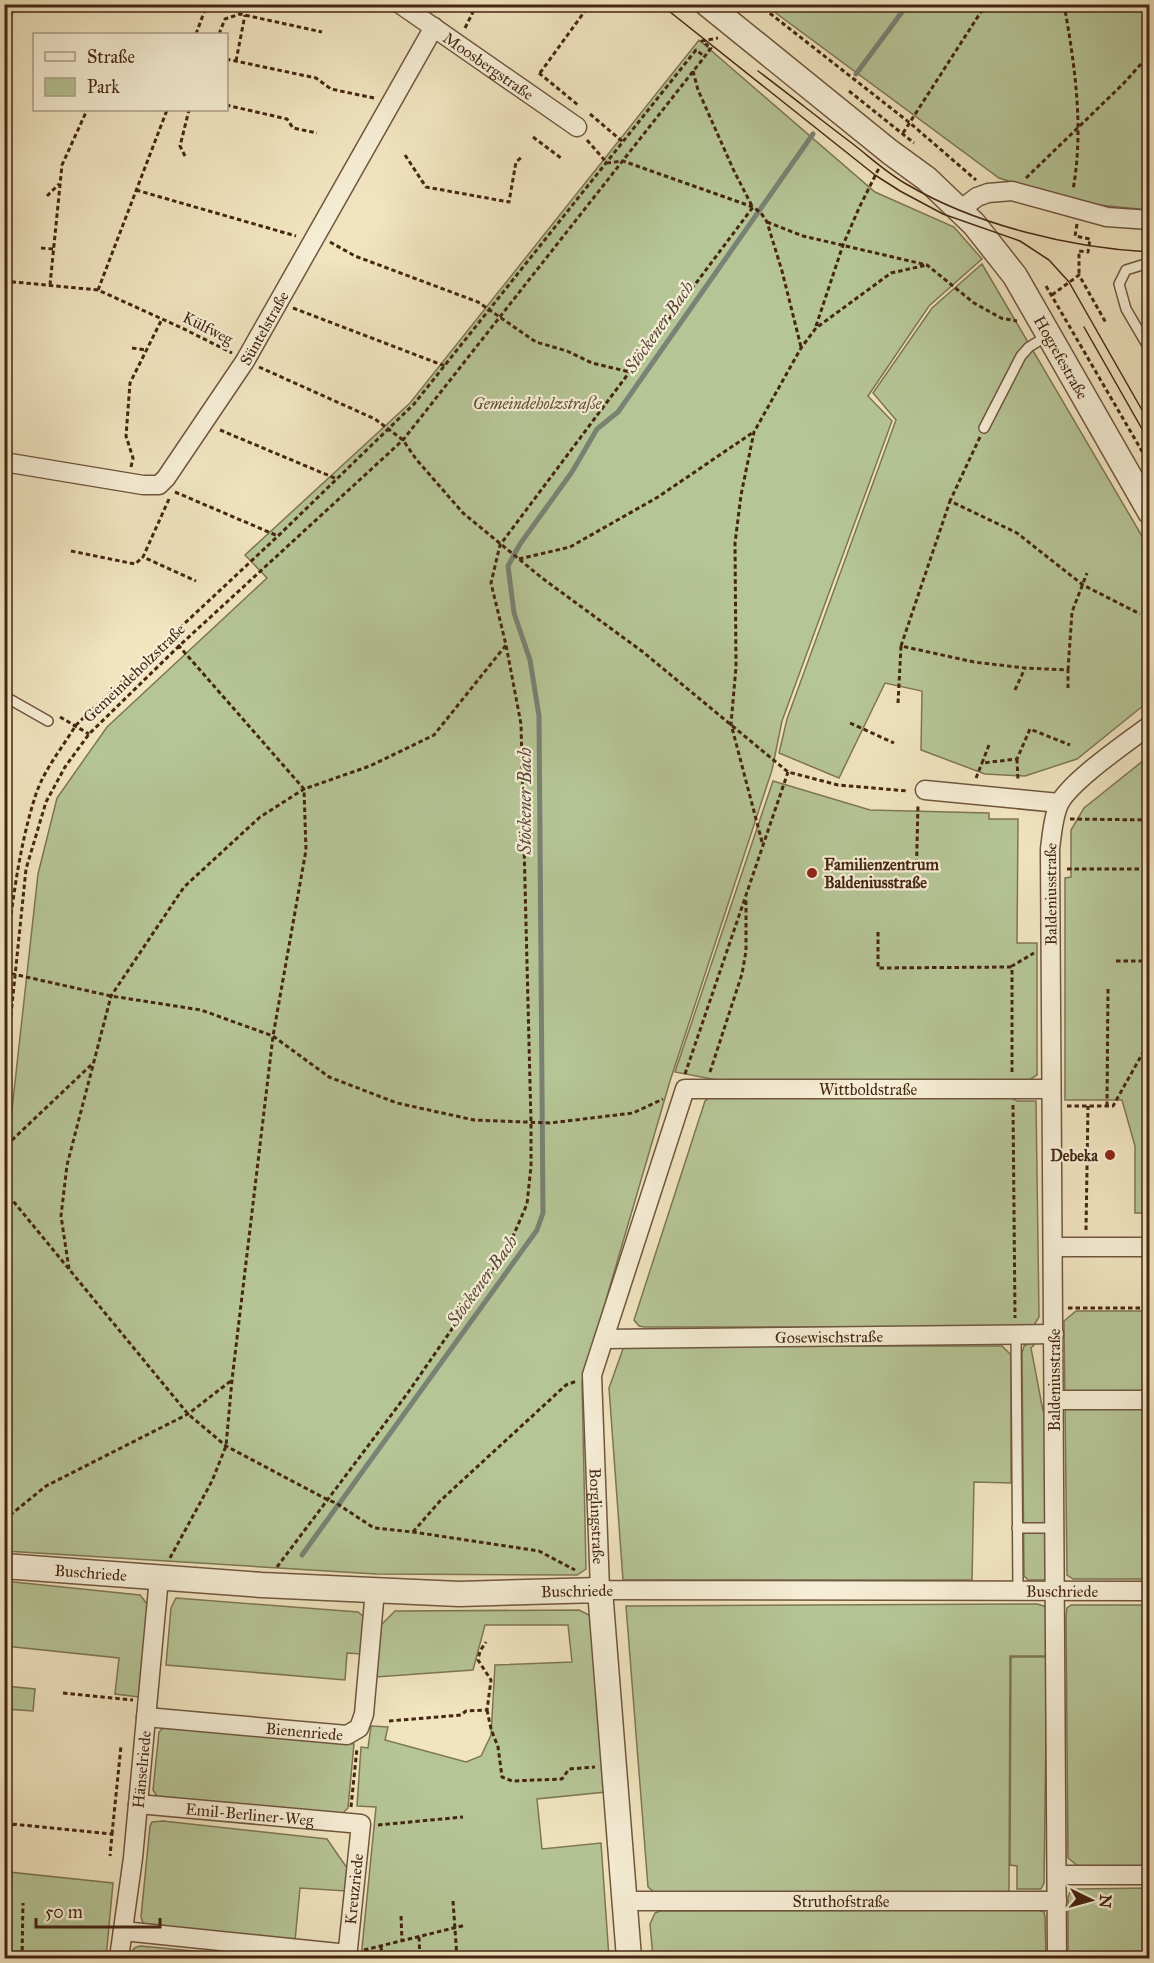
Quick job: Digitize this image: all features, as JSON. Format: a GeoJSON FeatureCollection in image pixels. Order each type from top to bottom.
{"type":"FeatureCollection","features":[{"type":"Feature","properties":{"kind":"street"},"geometry":{"type":"LineString","coordinates":[[4,9],[5,4]]}},
{"type":"Feature","properties":{"kind":"street","name":"Moosbergstraße"},"geometry":{"type":"LineString","coordinates":[[400,4],[577,127]]}},
{"type":"Feature","properties":{"kind":"street","name":"Hogrefestraße"},"geometry":{"type":"LineString","coordinates":[[707,4],[890,152],[927,179],[960,210],[993,247],[1015,276],[1149,512]]}},
{"type":"Feature","properties":{"kind":"street","name":"Süntelstraße"},"geometry":{"type":"LineString","coordinates":[[4,462],[143,485],[159,485],[166,478],[245,361],[434,27]]}},
{"type":"Feature","properties":{"kind":"street"},"geometry":{"type":"LineString","coordinates":[[960,210],[977,197],[988,193],[1011,191],[1074,210],[1107,217],[1149,220]]}},
{"type":"Feature","properties":{"kind":"street"},"geometry":{"type":"LineString","coordinates":[[922,790],[1019,799],[1057,811],[1071,787],[1149,725]]}},
{"type":"Feature","properties":{"kind":"street","name":"Baldeniusstraße"},"geometry":{"type":"LineString","coordinates":[[1057,811],[1050,869],[1057,1959]]}},
{"type":"Feature","properties":{"kind":"street","name":"Wittboldstraße"},"geometry":{"type":"LineString","coordinates":[[685,1089],[1012,1089],[1051,1097]]}},
{"type":"Feature","properties":{"kind":"street","name":"Borglingstraße"},"geometry":{"type":"LineString","coordinates":[[629,1959],[600,1590],[592,1375],[685,1089]]}},
{"type":"Feature","properties":{"kind":"street"},"geometry":{"type":"LineString","coordinates":[[1054,1247],[1149,1246]]}},
{"type":"Feature","properties":{"kind":"street","name":"Gosewischstraße"},"geometry":{"type":"LineString","coordinates":[[604,1339],[1054,1334]]}},
{"type":"Feature","properties":{"kind":"street"},"geometry":{"type":"LineString","coordinates":[[1054,1400],[1149,1400]]}},
{"type":"Feature","properties":{"kind":"street","name":"Buschriede"},"geometry":{"type":"LineString","coordinates":[[4,1566],[262,1585],[459,1594],[600,1590],[1149,1590]]}},
{"type":"Feature","properties":{"kind":"street","name":"Hänselriede"},"geometry":{"type":"LineString","coordinates":[[119,1959],[138,1804],[159,1578]]}},
{"type":"Feature","properties":{"kind":"street","name":"Bienenriede"},"geometry":{"type":"LineString","coordinates":[[147,1709],[347,1735],[359,1728],[364,1714],[375,1590]]}},
{"type":"Feature","properties":{"kind":"street","name":"Emil-Berliner-Weg"},"geometry":{"type":"LineString","coordinates":[[138,1804],[355,1824]]}},
{"type":"Feature","properties":{"kind":"street","name":"Kreuzriede"},"geometry":{"type":"LineString","coordinates":[[347,1956],[355,1824]]}},
{"type":"Feature","properties":{"kind":"street"},"geometry":{"type":"LineString","coordinates":[[1057,1875],[1149,1875]]}},
{"type":"Feature","properties":{"kind":"street","name":"Struthofstraße"},"geometry":{"type":"LineString","coordinates":[[625,1901],[1057,1901]]}},
{"type":"Feature","properties":{"kind":"street"},"geometry":{"type":"LineString","coordinates":[[123,1931],[347,1956]]}},
{"type":"Feature","properties":{"kind":"lane"},"geometry":{"type":"LineString","coordinates":[[1149,265],[1126,270],[1119,284],[1126,309],[1149,350]]}},
{"type":"Feature","properties":{"kind":"lane"},"geometry":{"type":"LineString","coordinates":[[984,428],[1021,356],[1029,347],[1049,334]]}},
{"type":"Feature","properties":{"kind":"lane"},"geometry":{"type":"LineString","coordinates":[[4,696],[48,721]]}},
{"type":"Feature","properties":{"kind":"lane"},"geometry":{"type":"LineString","coordinates":[[1016,1335],[1018,1590]]}},
{"type":"Feature","properties":{"kind":"lane"},"geometry":{"type":"LineString","coordinates":[[1017,1528],[1055,1528]]}},
{"type":"Feature","properties":{"kind":"path"},"geometry":{"type":"LineString","coordinates":[[196,33],[207,4]]}},
{"type":"Feature","properties":{"kind":"path"},"geometry":{"type":"LineString","coordinates":[[456,42],[477,4]]}},
{"type":"Feature","properties":{"kind":"path"},"geometry":{"type":"LineString","coordinates":[[526,91],[590,4]]}},
{"type":"Feature","properties":{"kind":"path"},"geometry":{"type":"LineString","coordinates":[[758,4],[910,123],[970,174],[988,193]]}},
{"type":"Feature","properties":{"kind":"path"},"geometry":{"type":"LineString","coordinates":[[903,133],[986,4]]}},
{"type":"Feature","properties":{"kind":"path"},"geometry":{"type":"LineString","coordinates":[[1064,4],[1074,63],[1079,125],[1074,180],[1075,236],[1090,239],[1088,252],[1079,250],[1079,275],[1106,323]]}},
{"type":"Feature","properties":{"kind":"path"},"geometry":{"type":"LineString","coordinates":[[219,33],[225,19],[240,14],[322,32]]}},
{"type":"Feature","properties":{"kind":"path"},"geometry":{"type":"LineString","coordinates":[[236,61],[245,15]]}},
{"type":"Feature","properties":{"kind":"path","name":"Gemeindeholzstraße"},"geometry":{"type":"LineString","coordinates":[[4,1083],[26,869],[46,802],[65,767],[89,734],[179,646],[402,440],[705,56],[711,48],[702,41],[722,37],[716,33],[726,20]]}},
{"type":"Feature","properties":{"kind":"path"},"geometry":{"type":"LineString","coordinates":[[705,56],[696,50],[414,404],[278,536],[76,725],[35,795],[18,869],[5,973],[111,996],[201,1010],[273,1036],[329,1077],[397,1103],[474,1120],[549,1123],[633,1113],[685,1089],[685,1070],[788,772],[838,785],[900,792],[922,790],[916,887],[902,886]]}},
{"type":"Feature","properties":{"kind":"path"},"geometry":{"type":"LineString","coordinates":[[1011,191],[1123,84],[1149,54]]}},
{"type":"Feature","properties":{"kind":"path"},"geometry":{"type":"LineString","coordinates":[[228,59],[316,78],[331,89],[392,102]]}},
{"type":"Feature","properties":{"kind":"path"},"geometry":{"type":"LineString","coordinates":[[693,71],[734,171],[754,208]]}},
{"type":"Feature","properties":{"kind":"path"},"geometry":{"type":"LineString","coordinates":[[228,105],[287,119],[293,128],[317,133]]}},
{"type":"Feature","properties":{"kind":"path"},"geometry":{"type":"LineString","coordinates":[[50,285],[62,165],[87,111]]}},
{"type":"Feature","properties":{"kind":"path"},"geometry":{"type":"LineString","coordinates":[[98,290],[167,111]]}},
{"type":"Feature","properties":{"kind":"path"},"geometry":{"type":"LineString","coordinates":[[184,156],[180,146],[189,111]]}},
{"type":"Feature","properties":{"kind":"path"},"geometry":{"type":"LineString","coordinates":[[577,127],[607,164]]}},
{"type":"Feature","properties":{"kind":"path"},"geometry":{"type":"LineString","coordinates":[[533,137],[561,158]]}},
{"type":"Feature","properties":{"kind":"path"},"geometry":{"type":"LineString","coordinates":[[405,155],[426,187],[509,202],[516,162],[523,156]]}},
{"type":"Feature","properties":{"kind":"path"},"geometry":{"type":"LineString","coordinates":[[607,164],[623,161],[754,208],[761,213],[767,222],[783,271],[801,348]]}},
{"type":"Feature","properties":{"kind":"path"},"geometry":{"type":"LineString","coordinates":[[47,196],[60,183]]}},
{"type":"Feature","properties":{"kind":"path"},"geometry":{"type":"LineString","coordinates":[[816,328],[843,245],[871,187]]}},
{"type":"Feature","properties":{"kind":"path"},"geometry":{"type":"LineString","coordinates":[[136,190],[301,238],[318,235],[355,256],[478,302],[536,342],[567,351],[592,363],[630,372]]}},
{"type":"Feature","properties":{"kind":"path"},"geometry":{"type":"LineString","coordinates":[[262,1585],[407,1394],[508,1248],[528,1204],[533,1123],[521,724],[491,583],[500,545],[754,208]]}},
{"type":"Feature","properties":{"kind":"path"},"geometry":{"type":"LineString","coordinates":[[767,222],[803,236],[927,265],[974,303],[1001,318],[1023,323],[1037,314]]}},
{"type":"Feature","properties":{"kind":"path"},"geometry":{"type":"LineString","coordinates":[[41,248],[53,249]]}},
{"type":"Feature","properties":{"kind":"path"},"geometry":{"type":"LineString","coordinates":[[762,843],[731,724],[736,667],[735,543],[741,495],[754,432],[801,348],[816,328],[891,273],[927,265]]}},
{"type":"Feature","properties":{"kind":"path"},"geometry":{"type":"LineString","coordinates":[[1052,294],[1079,275]]}},
{"type":"Feature","properties":{"kind":"path","name":"Külfweg"},"geometry":{"type":"LineString","coordinates":[[4,281],[98,290],[245,361],[375,418],[402,440],[463,513],[500,545],[643,652],[788,772]]}},
{"type":"Feature","properties":{"kind":"path"},"geometry":{"type":"LineString","coordinates":[[279,302],[315,318],[445,366]]}},
{"type":"Feature","properties":{"kind":"path"},"geometry":{"type":"LineString","coordinates":[[128,483],[133,458],[126,436],[130,383],[162,319]]}},
{"type":"Feature","properties":{"kind":"path"},"geometry":{"type":"LineString","coordinates":[[132,348],[146,350]]}},
{"type":"Feature","properties":{"kind":"path"},"geometry":{"type":"LineString","coordinates":[[204,422],[337,479]]}},
{"type":"Feature","properties":{"kind":"path"},"geometry":{"type":"LineString","coordinates":[[898,703],[901,646],[950,501],[984,428]]}},
{"type":"Feature","properties":{"kind":"path"},"geometry":{"type":"LineString","coordinates":[[518,559],[570,547],[658,497],[754,432]]}},
{"type":"Feature","properties":{"kind":"path"},"geometry":{"type":"LineString","coordinates":[[71,551],[135,564],[143,557],[173,491],[278,536]]}},
{"type":"Feature","properties":{"kind":"path"},"geometry":{"type":"LineString","coordinates":[[950,501],[1017,533],[1083,585],[1140,614]]}},
{"type":"Feature","properties":{"kind":"path"},"geometry":{"type":"LineString","coordinates":[[143,557],[196,581]]}},
{"type":"Feature","properties":{"kind":"path"},"geometry":{"type":"LineString","coordinates":[[1068,688],[1072,612],[1087,573]]}},
{"type":"Feature","properties":{"kind":"path"},"geometry":{"type":"LineString","coordinates":[[159,1578],[212,1481],[226,1446],[273,1036],[306,850],[304,789],[179,646],[173,635]]}},
{"type":"Feature","properties":{"kind":"path"},"geometry":{"type":"LineString","coordinates":[[69,1269],[61,1216],[67,1165],[111,996],[184,887],[260,817],[304,789],[370,766],[434,735],[506,645]]}},
{"type":"Feature","properties":{"kind":"path"},"geometry":{"type":"LineString","coordinates":[[901,646],[974,662],[1068,670]]}},
{"type":"Feature","properties":{"kind":"path"},"geometry":{"type":"LineString","coordinates":[[1015,690],[1025,668]]}},
{"type":"Feature","properties":{"kind":"path"},"geometry":{"type":"LineString","coordinates":[[48,721],[60,717],[89,734]]}},
{"type":"Feature","properties":{"kind":"path"},"geometry":{"type":"LineString","coordinates":[[850,723],[894,743]]}},
{"type":"Feature","properties":{"kind":"path"},"geometry":{"type":"LineString","coordinates":[[1019,799],[1017,759],[1030,729],[1070,745]]}},
{"type":"Feature","properties":{"kind":"path"},"geometry":{"type":"LineString","coordinates":[[989,745],[982,762],[1017,759]]}},
{"type":"Feature","properties":{"kind":"path"},"geometry":{"type":"LineString","coordinates":[[1057,811],[1149,820]]}},
{"type":"Feature","properties":{"kind":"path"},"geometry":{"type":"LineString","coordinates":[[1050,869],[1149,869]]}},
{"type":"Feature","properties":{"kind":"path"},"geometry":{"type":"LineString","coordinates":[[704,1089],[741,975],[746,942],[746,894]]}},
{"type":"Feature","properties":{"kind":"path"},"geometry":{"type":"LineString","coordinates":[[878,932],[878,968],[1012,967],[1051,944]]}},
{"type":"Feature","properties":{"kind":"path"},"geometry":{"type":"LineString","coordinates":[[1116,961],[1149,961]]}},
{"type":"Feature","properties":{"kind":"path"},"geometry":{"type":"LineString","coordinates":[[1012,967],[1016,1335]]}},
{"type":"Feature","properties":{"kind":"path"},"geometry":{"type":"LineString","coordinates":[[1107,1106],[1108,988]]}},
{"type":"Feature","properties":{"kind":"path"},"geometry":{"type":"LineString","coordinates":[[1051,1097],[1088,1106],[1113,1106],[1149,1040]]}},
{"type":"Feature","properties":{"kind":"path"},"geometry":{"type":"LineString","coordinates":[[4,1153],[10,1142],[92,1064]]}},
{"type":"Feature","properties":{"kind":"path"},"geometry":{"type":"LineString","coordinates":[[1086,1247],[1088,1106]]}},
{"type":"Feature","properties":{"kind":"path"},"geometry":{"type":"LineString","coordinates":[[4,1190],[188,1414],[226,1446],[342,1506],[374,1528],[539,1551],[583,1575],[600,1590]]}},
{"type":"Feature","properties":{"kind":"path"},"geometry":{"type":"LineString","coordinates":[[1054,1308],[1141,1308],[1149,1304]]}},
{"type":"Feature","properties":{"kind":"path"},"geometry":{"type":"LineString","coordinates":[[413,1532],[440,1501],[566,1385],[592,1375]]}},
{"type":"Feature","properties":{"kind":"path"},"geometry":{"type":"LineString","coordinates":[[4,1520],[46,1486],[188,1414],[232,1380]]}},
{"type":"Feature","properties":{"kind":"path"},"geometry":{"type":"LineString","coordinates":[[486,1642],[480,1651],[478,1660],[491,1680],[487,1710],[498,1747],[502,1777],[512,1781],[562,1779],[569,1769],[614,1765]]}},
{"type":"Feature","properties":{"kind":"path"},"geometry":{"type":"LineString","coordinates":[[63,1693],[147,1709]]}},
{"type":"Feature","properties":{"kind":"path"},"geometry":{"type":"LineString","coordinates":[[389,1721],[460,1715],[466,1711],[487,1710]]}},
{"type":"Feature","properties":{"kind":"path"},"geometry":{"type":"LineString","coordinates":[[359,1728],[355,1824],[373,1826],[463,1817]]}},
{"type":"Feature","properties":{"kind":"path"},"geometry":{"type":"LineString","coordinates":[[110,1856],[121,1746]]}},
{"type":"Feature","properties":{"kind":"path"},"geometry":{"type":"LineString","coordinates":[[9,1845],[11,1824],[112,1834]]}},
{"type":"Feature","properties":{"kind":"path"},"geometry":{"type":"LineString","coordinates":[[4,1835],[10,1835]]}},
{"type":"Feature","properties":{"kind":"path"},"geometry":{"type":"LineString","coordinates":[[453,1901],[457,1959]]}},
{"type":"Feature","properties":{"kind":"path"},"geometry":{"type":"LineString","coordinates":[[22,1959],[23,1903]]}},
{"type":"Feature","properties":{"kind":"path"},"geometry":{"type":"LineString","coordinates":[[401,1916],[402,1941]]}},
{"type":"Feature","properties":{"kind":"path"},"geometry":{"type":"LineString","coordinates":[[347,1956],[466,1925]]}},
{"type":"Feature","properties":{"kind":"path"},"geometry":{"type":"LineString","coordinates":[[419,1937],[420,1959]]}},
{"type":"Feature","properties":{"kind":"path"},"geometry":{"type":"LineString","coordinates":[[381,1946],[382,1959]]}},
{"type":"Feature","properties":{"kind":"green space"},"geometry":{"type":"Polygon","coordinates":[[[765,5],[1149,5],[1149,210],[1079,203],[999,178],[765,5]]]}},
{"type":"Feature","properties":{"kind":"green space"},"geometry":{"type":"Polygon","coordinates":[[[699,40],[875,192],[954,227],[982,259],[929,306],[868,396],[892,421],[782,721],[772,770],[670,1081],[582,1382],[586,1569],[577,1575],[376,1574],[5,1551],[5,1173],[38,874],[57,798],[107,727],[267,578],[245,555],[410,403],[699,40]]]}},
{"type":"Feature","properties":{"kind":"green space"},"geometry":{"type":"Polygon","coordinates":[[[982,264],[1149,548],[1149,701],[1077,759],[1025,776],[985,774],[921,750],[922,691],[885,683],[839,778],[779,753],[787,719],[896,420],[873,393],[932,308],[982,264]]]}},
{"type":"Feature","properties":{"kind":"green space"},"geometry":{"type":"Polygon","coordinates":[[[1149,756],[1150,1213],[1135,1213],[1135,1146],[1122,1100],[1065,1100],[1065,878],[1071,877],[1071,830],[1084,808],[1149,756]]]}},
{"type":"Feature","properties":{"kind":"green space"},"geometry":{"type":"Polygon","coordinates":[[[773,781],[870,810],[989,813],[989,819],[1018,819],[1017,943],[1037,943],[1037,1075],[1026,1082],[717,1080],[675,1072],[773,781]]]}},
{"type":"Feature","properties":{"kind":"green space"},"geometry":{"type":"Polygon","coordinates":[[[1008,1096],[1017,1101],[1036,1101],[1039,1317],[1034,1325],[1028,1327],[644,1327],[639,1326],[634,1320],[705,1101],[711,1097],[1008,1096]]]}},
{"type":"Feature","properties":{"kind":"green space"},"geometry":{"type":"Polygon","coordinates":[[[1076,1311],[1149,1311],[1149,1579],[1073,1579],[1067,1575],[1064,1321],[1076,1311]]]}},
{"type":"Feature","properties":{"kind":"green space"},"geometry":{"type":"Polygon","coordinates":[[[1031,1342],[1034,1345],[1031,1348],[1043,1411],[1049,1417],[1047,1577],[1045,1580],[1028,1580],[1024,1576],[1022,1353],[1024,1346],[1031,1342]]]}},
{"type":"Feature","properties":{"kind":"green space"},"geometry":{"type":"Polygon","coordinates":[[[624,1346],[1002,1346],[1011,1355],[1011,1483],[974,1482],[972,1580],[623,1580],[609,1388],[624,1346]]]}},
{"type":"Feature","properties":{"kind":"green space"},"geometry":{"type":"Polygon","coordinates":[[[4,1581],[140,1595],[148,1605],[139,1697],[115,1694],[119,1658],[5,1646],[4,1581]]]}},
{"type":"Feature","properties":{"kind":"green space"},"geometry":{"type":"Polygon","coordinates":[[[176,1598],[358,1612],[365,1618],[362,1654],[347,1653],[345,1680],[166,1665],[171,1608],[176,1598]]]}},
{"type":"Feature","properties":{"kind":"green space"},"geometry":{"type":"Polygon","coordinates":[[[1037,1604],[1048,1609],[1049,1656],[1010,1656],[1009,1894],[656,1894],[648,1887],[626,1606],[1037,1604]]]}},
{"type":"Feature","properties":{"kind":"green space"},"geometry":{"type":"Polygon","coordinates":[[[1071,1605],[1149,1605],[1149,1866],[1078,1866],[1068,1858],[1066,1615],[1067,1608],[1071,1605]]]}},
{"type":"Feature","properties":{"kind":"green space"},"geometry":{"type":"Polygon","coordinates":[[[579,1610],[589,1615],[593,1625],[606,1792],[537,1799],[542,1849],[601,1843],[609,1958],[361,1958],[376,1807],[357,1806],[361,1747],[368,1748],[371,1726],[388,1727],[385,1740],[466,1762],[481,1756],[491,1735],[495,1665],[572,1662],[568,1625],[485,1625],[473,1670],[376,1677],[381,1625],[395,1611],[579,1610]]]}},
{"type":"Feature","properties":{"kind":"green space"},"geometry":{"type":"Polygon","coordinates":[[[1011,1657],[1047,1657],[1044,1883],[1041,1889],[1017,1889],[1017,1866],[1010,1865],[1011,1657]]]}},
{"type":"Feature","properties":{"kind":"green space"},"geometry":{"type":"Polygon","coordinates":[[[5,1686],[35,1689],[33,1711],[5,1709],[5,1686]]]}},
{"type":"Feature","properties":{"kind":"green space"},"geometry":{"type":"Polygon","coordinates":[[[165,1726],[354,1744],[348,1808],[341,1815],[159,1799],[153,1790],[159,1732],[165,1726]]]}},
{"type":"Feature","properties":{"kind":"green space"},"geometry":{"type":"Polygon","coordinates":[[[163,1821],[327,1839],[347,1868],[346,1891],[300,1888],[295,1941],[148,1926],[143,1923],[141,1917],[150,1826],[152,1822],[163,1821]]]}},
{"type":"Feature","properties":{"kind":"green space"},"geometry":{"type":"Polygon","coordinates":[[[5,1854],[11,1855],[9,1872],[113,1883],[106,1958],[5,1958],[5,1854]]]}},
{"type":"Feature","properties":{"kind":"green space"},"geometry":{"type":"Polygon","coordinates":[[[1149,1888],[1149,1958],[1068,1958],[1068,1897],[1070,1892],[1077,1889],[1149,1888]]]}},
{"type":"Feature","properties":{"kind":"green space"},"geometry":{"type":"Polygon","coordinates":[[[1038,1910],[1044,1912],[1045,1917],[1046,1958],[653,1958],[650,1924],[655,1913],[660,1911],[1038,1910]]]}},
{"type":"Feature","properties":{"kind":"green space"},"geometry":{"type":"Polygon","coordinates":[[[141,1946],[267,1958],[130,1958],[133,1949],[141,1946]]]}},
{"type":"Feature","properties":{"kind":"waterway","name":"Stöckener Bach"},"geometry":{"type":"LineString","coordinates":[[856,74],[908,4]]}},
{"type":"Feature","properties":{"kind":"waterway","name":"Stöckener Bach"},"geometry":{"type":"LineString","coordinates":[[339,1504],[537,1230],[543,1213],[539,716],[530,660],[514,613],[508,566],[520,544],[572,472],[597,429],[618,412],[813,134]]}},
{"type":"Feature","properties":{"kind":"waterway","name":"Stöckener Bach"},"geometry":{"type":"LineString","coordinates":[[302,1555],[338,1505]]}},
{"type":"Feature","properties":{"kind":"tram line"},"geometry":{"type":"LineString","coordinates":[[660,4],[875,175],[943,214],[1020,241],[1049,260],[1069,282],[1150,424]]}},
{"type":"Feature","properties":{"kind":"tram line"},"geometry":{"type":"LineString","coordinates":[[758,71],[887,171],[908,185],[963,212],[1057,240],[1120,250],[1150,252]]}},
{"type":"Feature","properties":{"kind":"tram line"},"geometry":{"type":"LineString","coordinates":[[1084,327],[1150,443]]}},
{"type":"Feature","properties":{"kind":"place","name":"Familienzentrum Baldeniusstraße"},"geometry":{"type":"Point","coordinates":[812,873]}},
{"type":"Feature","properties":{"kind":"place","name":"Debeka"},"geometry":{"type":"Point","coordinates":[1110,1155]}}]}
